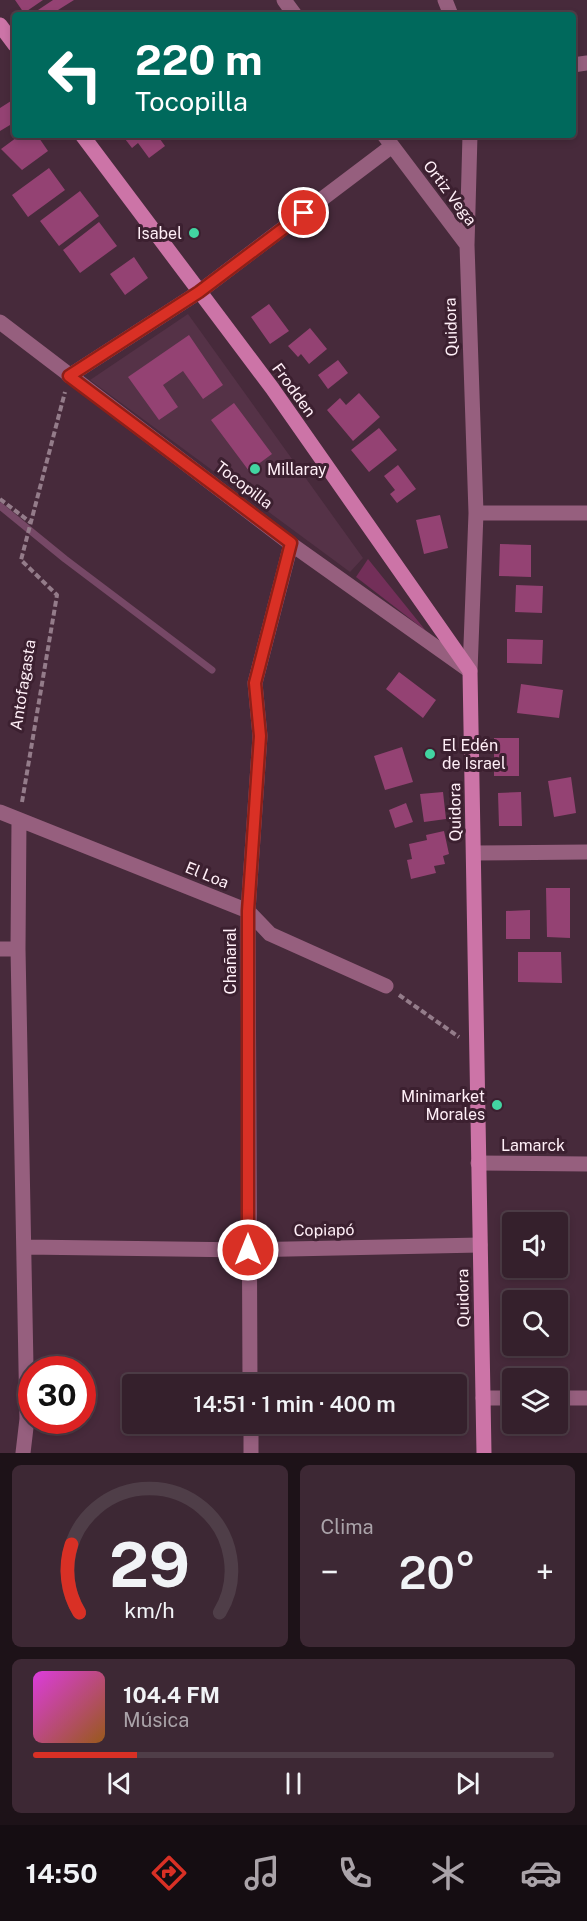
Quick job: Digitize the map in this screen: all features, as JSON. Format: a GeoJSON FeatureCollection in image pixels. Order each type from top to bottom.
{"type":"FeatureCollection","features":[{"type":"Feature","properties":{"kind":"street"},"geometry":{"type":"LineString","coordinates":[[0,25],[12,41]]}},
{"type":"Feature","properties":{"kind":"street","name":"Frodden"},"geometry":{"type":"LineString","coordinates":[[84,138],[272,388],[471,671]]}},
{"type":"Feature","properties":{"kind":"street","name":"Quidora"},"geometry":{"type":"LineString","coordinates":[[470,138],[466,245],[476,513],[471,671],[484,1453]]}},
{"type":"Feature","properties":{"kind":"street"},"geometry":{"type":"LineString","coordinates":[[69,376],[199,292],[388,141]]}},
{"type":"Feature","properties":{"kind":"street","name":"Ortiz Vega"},"geometry":{"type":"LineString","coordinates":[[388,141],[466,245]]}},
{"type":"Feature","properties":{"kind":"street","name":"Tocopilla"},"geometry":{"type":"LineString","coordinates":[[0,322],[291,543],[471,671]]}},
{"type":"Feature","properties":{"kind":"street"},"geometry":{"type":"LineString","coordinates":[[476,513],[587,513]]}},
{"type":"Feature","properties":{"kind":"street","name":"Chañaral"},"geometry":{"type":"LineString","coordinates":[[250,1374],[248,911],[260,736],[255,683],[291,543]]}},
{"type":"Feature","properties":{"kind":"street","name":"El Loa"},"geometry":{"type":"LineString","coordinates":[[0,812],[248,911],[270,934],[386,986]]}},
{"type":"Feature","properties":{"kind":"street"},"geometry":{"type":"LineString","coordinates":[[19,820],[18,949],[27,1419],[23,1453]]}},
{"type":"Feature","properties":{"kind":"street"},"geometry":{"type":"LineString","coordinates":[[474,853],[587,852]]}},
{"type":"Feature","properties":{"kind":"street"},"geometry":{"type":"LineString","coordinates":[[0,949],[18,949]]}},
{"type":"Feature","properties":{"kind":"street","name":"Lamarck"},"geometry":{"type":"LineString","coordinates":[[478,1163],[587,1164]]}},
{"type":"Feature","properties":{"kind":"street","name":"Copiapó"},"geometry":{"type":"LineString","coordinates":[[25,1247],[248,1250],[480,1245]]}},
{"type":"Feature","properties":{"kind":"street"},"geometry":{"type":"LineString","coordinates":[[483,1398],[502,1398]]}},
{"type":"Feature","properties":{"kind":"street"},"geometry":{"type":"LineString","coordinates":[[568,1398],[587,1398]]}},
{"type":"Feature","properties":{"kind":"street"},"geometry":{"type":"LineString","coordinates":[[251,1434],[251,1453]]}},
{"type":"Feature","properties":{"kind":"path","name":"Antofagasta"},"geometry":{"type":"LineString","coordinates":[[19,820],[57,595],[21,560],[69,376]]}},
{"type":"Feature","properties":{"kind":"path"},"geometry":{"type":"LineString","coordinates":[[0,499],[30,522]]}},
{"type":"Feature","properties":{"kind":"path"},"geometry":{"type":"LineString","coordinates":[[386,986],[450,1031]]}},
{"type":"Feature","properties":{"kind":"shaded area","name":"Millaray"},"geometry":{"type":"Polygon","coordinates":[[[188,314],[363,558],[350,572],[90,380],[188,314]]]}},
{"type":"Feature","properties":{"kind":"shaded area"},"geometry":{"type":"Polygon","coordinates":[[[368,559],[426,631],[356,577],[368,559]]]}},
{"type":"Feature","properties":{"kind":"building"},"geometry":{"type":"Polygon","coordinates":[[[15,0],[43,0],[25,12],[15,0]]]}},
{"type":"Feature","properties":{"kind":"building"},"geometry":{"type":"Polygon","coordinates":[[[53,0],[74,0],[58,10],[59,12],[35,12],[53,0]]]}},
{"type":"Feature","properties":{"kind":"building"},"geometry":{"type":"Polygon","coordinates":[[[12,102],[12,124],[0,131],[0,108],[12,102]]]}},
{"type":"Feature","properties":{"kind":"building"},"geometry":{"type":"Polygon","coordinates":[[[16,138],[39,138],[48,151],[22,170],[1,149],[16,138]]]}},
{"type":"Feature","properties":{"kind":"building"},"geometry":{"type":"Polygon","coordinates":[[[124,138],[159,138],[165,146],[149,158],[138,143],[132,148],[124,138]]]}},
{"type":"Feature","properties":{"kind":"building"},"geometry":{"type":"Polygon","coordinates":[[[49,168],[65,190],[28,217],[12,195],[49,168]]]}},
{"type":"Feature","properties":{"kind":"building"},"geometry":{"type":"Polygon","coordinates":[[[80,191],[99,216],[59,246],[40,221],[80,191]]]}},
{"type":"Feature","properties":{"kind":"building"},"geometry":{"type":"Polygon","coordinates":[[[99,222],[117,246],[80,273],[63,250],[99,222]]]}},
{"type":"Feature","properties":{"kind":"building"},"geometry":{"type":"Polygon","coordinates":[[[134,257],[148,278],[125,295],[110,274],[134,257]]]}},
{"type":"Feature","properties":{"kind":"building"},"geometry":{"type":"Polygon","coordinates":[[[269,304],[289,331],[270,344],[251,317],[269,304]]]}},
{"type":"Feature","properties":{"kind":"building"},"geometry":{"type":"Polygon","coordinates":[[[310,328],[327,349],[309,364],[301,354],[298,357],[288,346],[310,328]]]}},
{"type":"Feature","properties":{"kind":"building"},"geometry":{"type":"Polygon","coordinates":[[[189,335],[223,385],[203,399],[183,371],[163,385],[178,407],[159,420],[128,377],[189,335]]]}},
{"type":"Feature","properties":{"kind":"building"},"geometry":{"type":"Polygon","coordinates":[[[338,360],[348,373],[328,389],[318,375],[338,360]]]}},
{"type":"Feature","properties":{"kind":"building"},"geometry":{"type":"Polygon","coordinates":[[[359,393],[380,417],[353,441],[327,410],[340,398],[346,405],[359,393]]]}},
{"type":"Feature","properties":{"kind":"building"},"geometry":{"type":"Polygon","coordinates":[[[234,403],[272,454],[249,471],[211,420],[234,403]]]}},
{"type":"Feature","properties":{"kind":"building"},"geometry":{"type":"Polygon","coordinates":[[[379,428],[397,450],[369,472],[351,450],[379,428]]]}},
{"type":"Feature","properties":{"kind":"building"},"geometry":{"type":"Polygon","coordinates":[[[398,465],[416,489],[397,503],[390,494],[395,490],[384,476],[398,465]]]}},
{"type":"Feature","properties":{"kind":"building"},"geometry":{"type":"Polygon","coordinates":[[[440,515],[448,548],[424,554],[416,520],[440,515]]]}},
{"type":"Feature","properties":{"kind":"building"},"geometry":{"type":"Polygon","coordinates":[[[500,544],[531,545],[531,577],[499,576],[500,544]]]}},
{"type":"Feature","properties":{"kind":"building"},"geometry":{"type":"Polygon","coordinates":[[[516,585],[543,586],[542,613],[515,612],[516,585]]]}},
{"type":"Feature","properties":{"kind":"building"},"geometry":{"type":"Polygon","coordinates":[[[507,639],[543,640],[542,664],[507,663],[507,639]]]}},
{"type":"Feature","properties":{"kind":"building"},"geometry":{"type":"Polygon","coordinates":[[[399,672],[436,700],[423,718],[386,689],[399,672]]]}},
{"type":"Feature","properties":{"kind":"building"},"geometry":{"type":"Polygon","coordinates":[[[521,684],[563,690],[559,718],[517,713],[521,684]]]}},
{"type":"Feature","properties":{"kind":"building"},"geometry":{"type":"Polygon","coordinates":[[[494,738],[519,738],[519,776],[494,776],[494,738]]]}},
{"type":"Feature","properties":{"kind":"building"},"geometry":{"type":"Polygon","coordinates":[[[402,747],[413,782],[385,790],[374,756],[402,747]]]}},
{"type":"Feature","properties":{"kind":"building"},"geometry":{"type":"Polygon","coordinates":[[[571,777],[576,813],[554,817],[548,781],[571,777]]]}},
{"type":"Feature","properties":{"kind":"building"},"geometry":{"type":"Polygon","coordinates":[[[443,792],[446,819],[424,822],[420,794],[443,792]]]}},
{"type":"Feature","properties":{"kind":"building"},"geometry":{"type":"Polygon","coordinates":[[[521,792],[522,826],[499,826],[498,793],[521,792]]]}},
{"type":"Feature","properties":{"kind":"building"},"geometry":{"type":"Polygon","coordinates":[[[406,803],[413,822],[395,828],[389,810],[406,803]]]}},
{"type":"Feature","properties":{"kind":"building"},"geometry":{"type":"Polygon","coordinates":[[[444,831],[449,854],[443,856],[445,864],[434,866],[436,873],[411,879],[407,860],[412,859],[409,844],[427,840],[426,835],[444,831]]]}},
{"type":"Feature","properties":{"kind":"building"},"geometry":{"type":"Polygon","coordinates":[[[546,888],[570,888],[570,938],[547,937],[546,888]]]}},
{"type":"Feature","properties":{"kind":"building"},"geometry":{"type":"Polygon","coordinates":[[[530,910],[530,939],[506,939],[506,911],[530,910]]]}},
{"type":"Feature","properties":{"kind":"building"},"geometry":{"type":"Polygon","coordinates":[[[518,952],[561,952],[562,983],[518,982],[518,952]]]}},
{"type":"Feature","properties":{"kind":"waterway"},"geometry":{"type":"LineString","coordinates":[[0,506],[65,559],[212,670]]}},
{"type":"Feature","properties":{"kind":"place","name":"Isabel"},"geometry":{"type":"Point","coordinates":[194,233]}},
{"type":"Feature","properties":{"kind":"place","name":"Millaray"},"geometry":{"type":"Point","coordinates":[255,469]}},
{"type":"Feature","properties":{"kind":"place","name":"El Edén de Israel"},"geometry":{"type":"Point","coordinates":[430,754]}},
{"type":"Feature","properties":{"kind":"place","name":"Minimarket Morales"},"geometry":{"type":"Point","coordinates":[497,1105]}},
{"type":"Feature","properties":{"kind":"route"},"geometry":{"type":"LineString","coordinates":[[248,1250],[248,911],[260,736],[255,683],[291,543],[69,376],[199,292],[304,213]]}}]}
